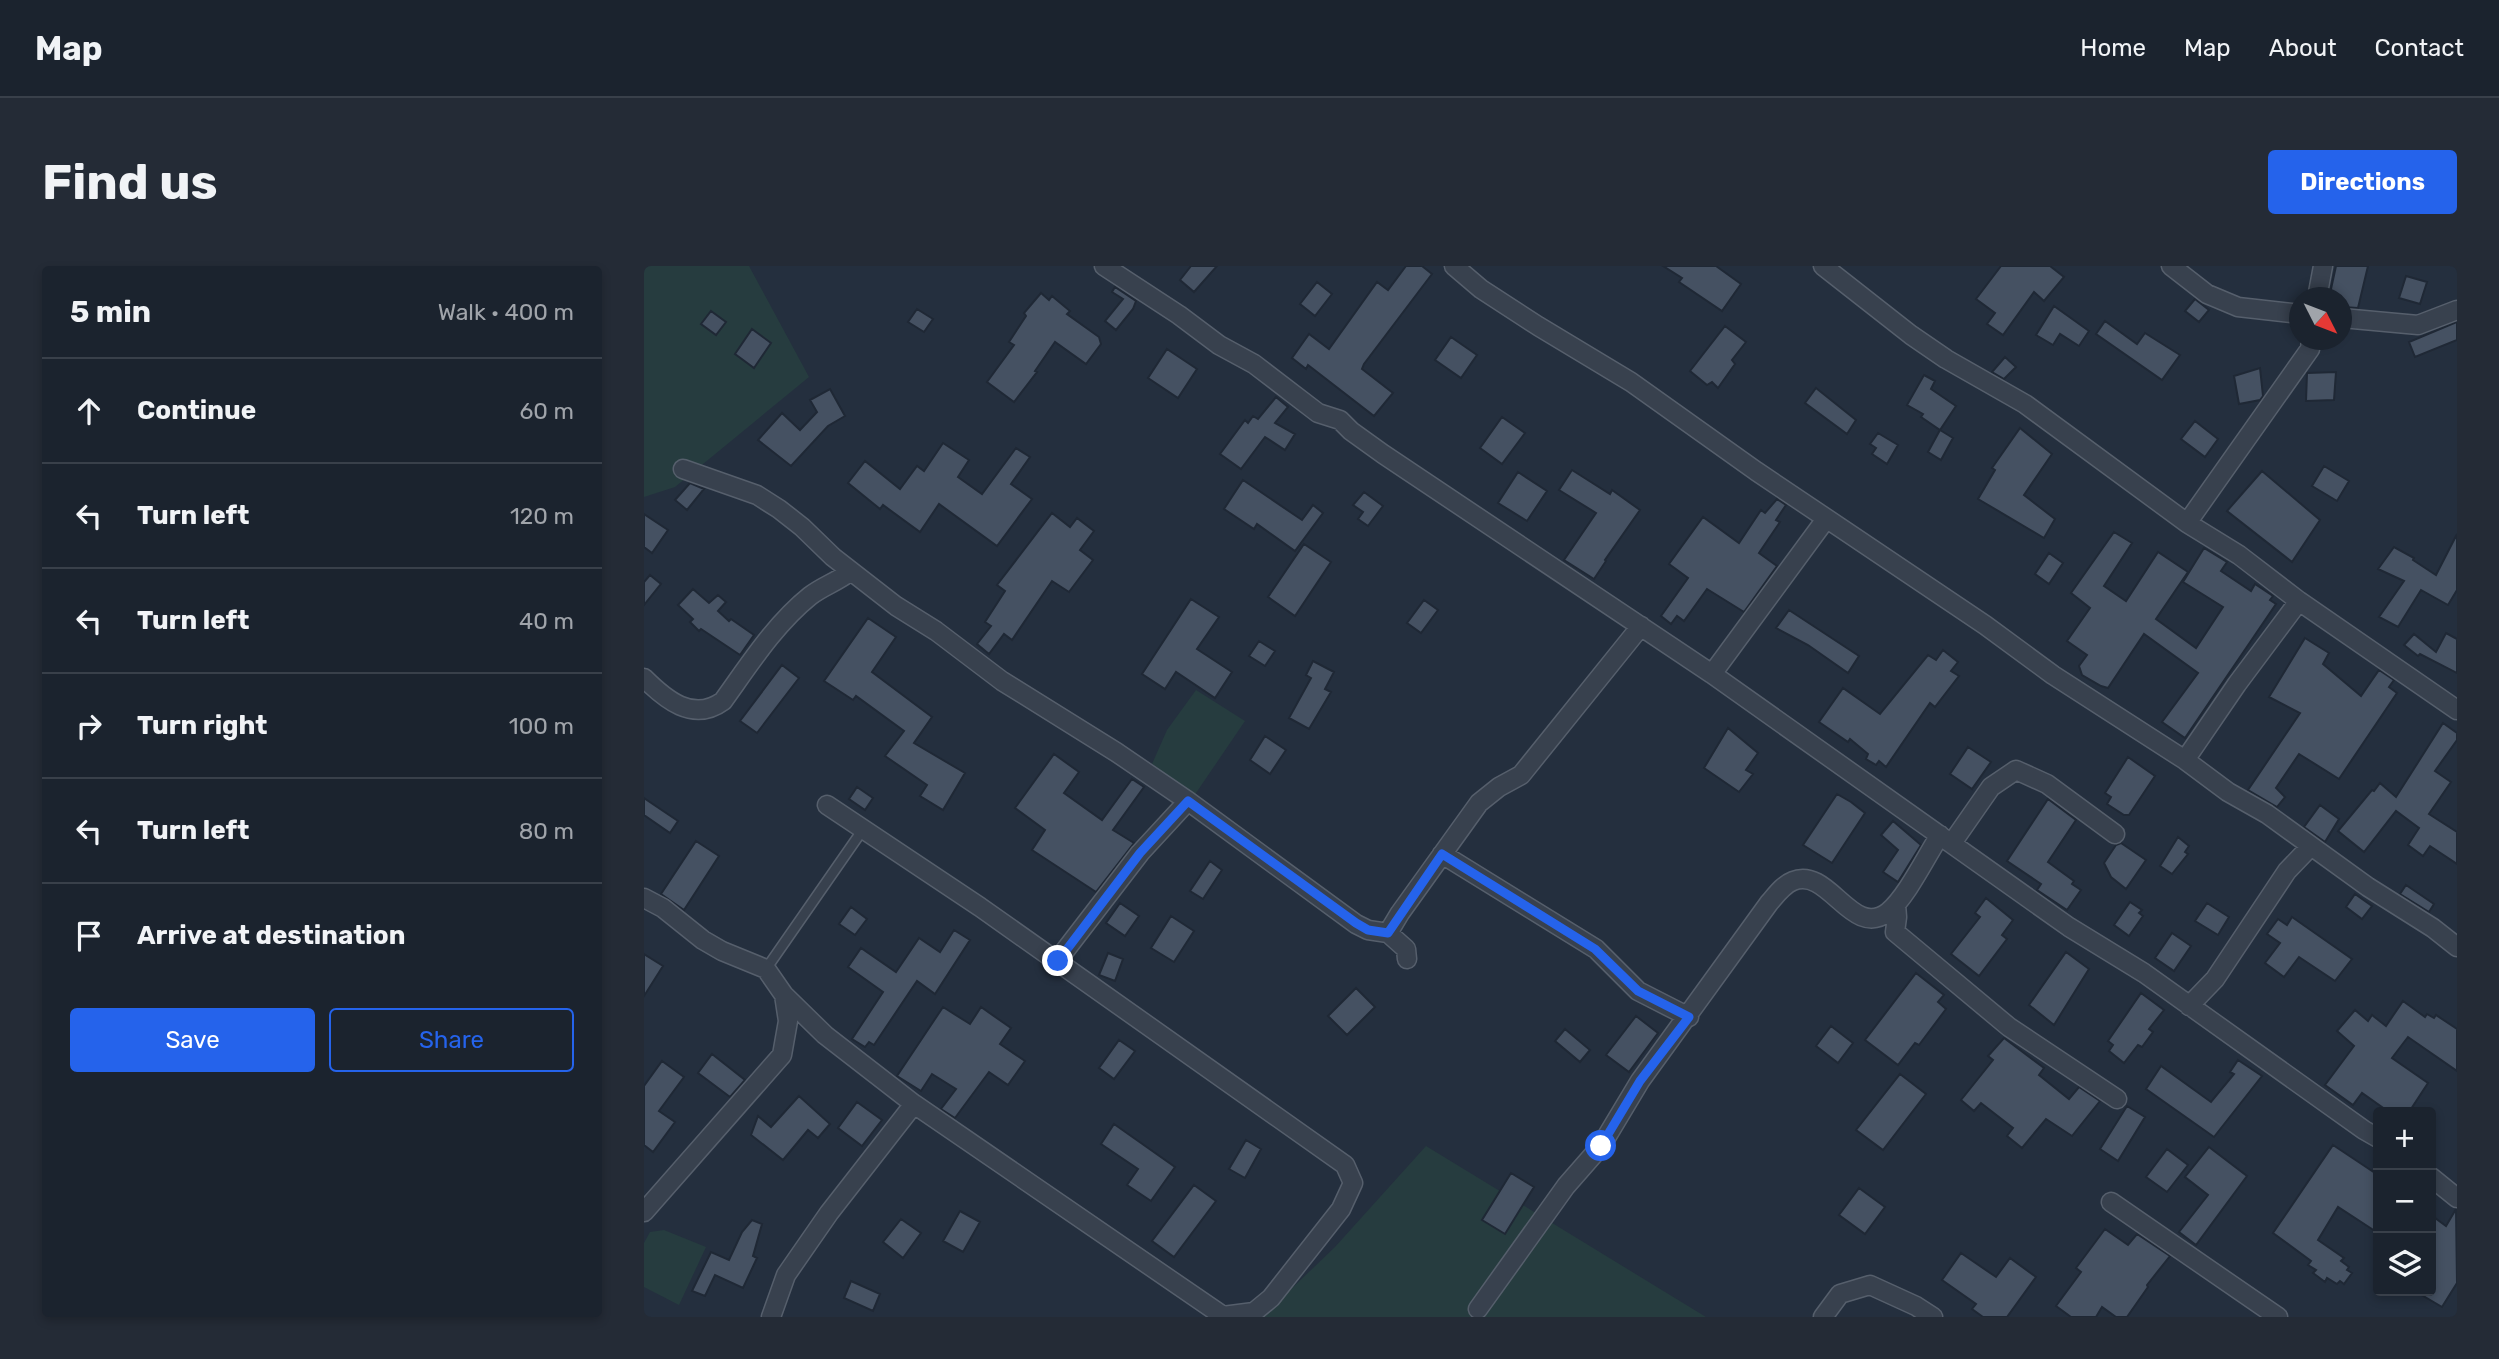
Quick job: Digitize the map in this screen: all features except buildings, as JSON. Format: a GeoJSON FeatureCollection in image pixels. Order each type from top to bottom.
{"type":"FeatureCollection","features":[{"type":"Feature","properties":{"kind":"street"},"geometry":{"type":"LineString","coordinates":[[1104,266],[1219,345],[1262,369],[1318,413],[1340,420],[1383,454],[1712,674],[2069,927],[2144,973],[2373,1135]]}},
{"type":"Feature","properties":{"kind":"street"},"geometry":{"type":"LineString","coordinates":[[1454,266],[1481,289],[1641,389],[1826,519],[1985,625],[2053,675],[2185,760],[2228,792],[2267,814],[2457,947]]}},
{"type":"Feature","properties":{"kind":"street"},"geometry":{"type":"LineString","coordinates":[[1823,266],[1911,335],[1946,359],[2025,404],[2187,523],[2239,555],[2299,601],[2457,710]]}},
{"type":"Feature","properties":{"kind":"street"},"geometry":{"type":"LineString","coordinates":[[2171,266],[2207,293],[2238,307],[2289,313]]}},
{"type":"Feature","properties":{"kind":"street"},"geometry":{"type":"LineString","coordinates":[[2319,287],[2323,266]]}},
{"type":"Feature","properties":{"kind":"street"},"geometry":{"type":"LineString","coordinates":[[2352,318],[2418,324],[2457,310]]}},
{"type":"Feature","properties":{"kind":"street"},"geometry":{"type":"LineString","coordinates":[[2187,523],[2309,350]]}},
{"type":"Feature","properties":{"kind":"street"},"geometry":{"type":"LineString","coordinates":[[683,469],[757,495],[802,527],[851,571],[896,606],[975,659],[1002,681],[1116,752],[1188,801],[1356,923],[1368,930],[1388,933],[1406,949],[1407,959]]}},
{"type":"Feature","properties":{"kind":"street"},"geometry":{"type":"LineString","coordinates":[[1712,674],[1826,519]]}},
{"type":"Feature","properties":{"kind":"street"},"geometry":{"type":"LineString","coordinates":[[644,678],[665,699],[678,706],[704,710],[713,708],[723,701],[778,628],[808,597],[851,571]]}},
{"type":"Feature","properties":{"kind":"street"},"geometry":{"type":"LineString","coordinates":[[2185,760],[2236,684],[2299,601]]}},
{"type":"Feature","properties":{"kind":"street"},"geometry":{"type":"LineString","coordinates":[[1388,933],[1479,803],[1499,787],[1521,775],[1641,626]]}},
{"type":"Feature","properties":{"kind":"street"},"geometry":{"type":"LineString","coordinates":[[1478,1309],[1566,1186],[1601,1146],[1640,1081],[1689,1017],[1769,903],[1783,888],[1804,878],[1820,884],[1857,915],[1874,918],[1886,914],[1991,787],[2015,770],[2047,784],[2115,834]]}},
{"type":"Feature","properties":{"kind":"street"},"geometry":{"type":"LineString","coordinates":[[1058,961],[1140,853],[1188,801]]}},
{"type":"Feature","properties":{"kind":"street"},"geometry":{"type":"LineString","coordinates":[[644,898],[663,908],[703,940],[766,969],[784,995],[825,1035],[914,1104],[1223,1316],[1254,1312],[1271,1298],[1341,1209],[1353,1183],[1345,1165],[1058,961],[827,805]]}},
{"type":"Feature","properties":{"kind":"street"},"geometry":{"type":"LineString","coordinates":[[2189,1006],[2215,979],[2273,890],[2311,846]]}},
{"type":"Feature","properties":{"kind":"street"},"geometry":{"type":"LineString","coordinates":[[1442,854],[1595,949],[1638,991],[1689,1017]]}},
{"type":"Feature","properties":{"kind":"street"},"geometry":{"type":"LineString","coordinates":[[1896,904],[1895,932],[2009,1027],[2117,1099]]}},
{"type":"Feature","properties":{"kind":"street"},"geometry":{"type":"LineString","coordinates":[[644,1212],[782,1055],[788,1021],[784,995]]}},
{"type":"Feature","properties":{"kind":"street"},"geometry":{"type":"LineString","coordinates":[[771,1317],[786,1275],[914,1104]]}},
{"type":"Feature","properties":{"kind":"street"},"geometry":{"type":"LineString","coordinates":[[2436,1181],[2457,1198]]}},
{"type":"Feature","properties":{"kind":"street"},"geometry":{"type":"LineString","coordinates":[[2111,1202],[2278,1317]]}},
{"type":"Feature","properties":{"kind":"street"},"geometry":{"type":"LineString","coordinates":[[1822,1317],[1840,1294],[1870,1285],[1916,1306],[1933,1317]]}},
{"type":"Feature","properties":{"kind":"lane"},"geometry":{"type":"LineString","coordinates":[[766,969],[864,828]]}},
{"type":"Feature","properties":{"kind":"green space"},"geometry":{"type":"Polygon","coordinates":[[[644,266],[749,266],[809,377],[675,487],[644,497],[644,266]]]}},
{"type":"Feature","properties":{"kind":"green space"},"geometry":{"type":"Polygon","coordinates":[[[1196,690],[1245,721],[1194,796],[1152,764],[1167,730],[1196,690]]]}},
{"type":"Feature","properties":{"kind":"green space"},"geometry":{"type":"Polygon","coordinates":[[[1426,1146],[1706,1317],[1262,1317],[1335,1247],[1426,1146]]]}},
{"type":"Feature","properties":{"kind":"green space"},"geometry":{"type":"Polygon","coordinates":[[[664,1230],[706,1247],[679,1305],[644,1287],[644,1243],[650,1232],[664,1230]]]}},
{"type":"Feature","properties":{"kind":"route"},"geometry":{"type":"LineString","coordinates":[[1058,961],[1140,853],[1188,801],[1368,930],[1388,933],[1442,854],[1595,949],[1638,991],[1689,1017],[1640,1081],[1601,1146]]}}]}
